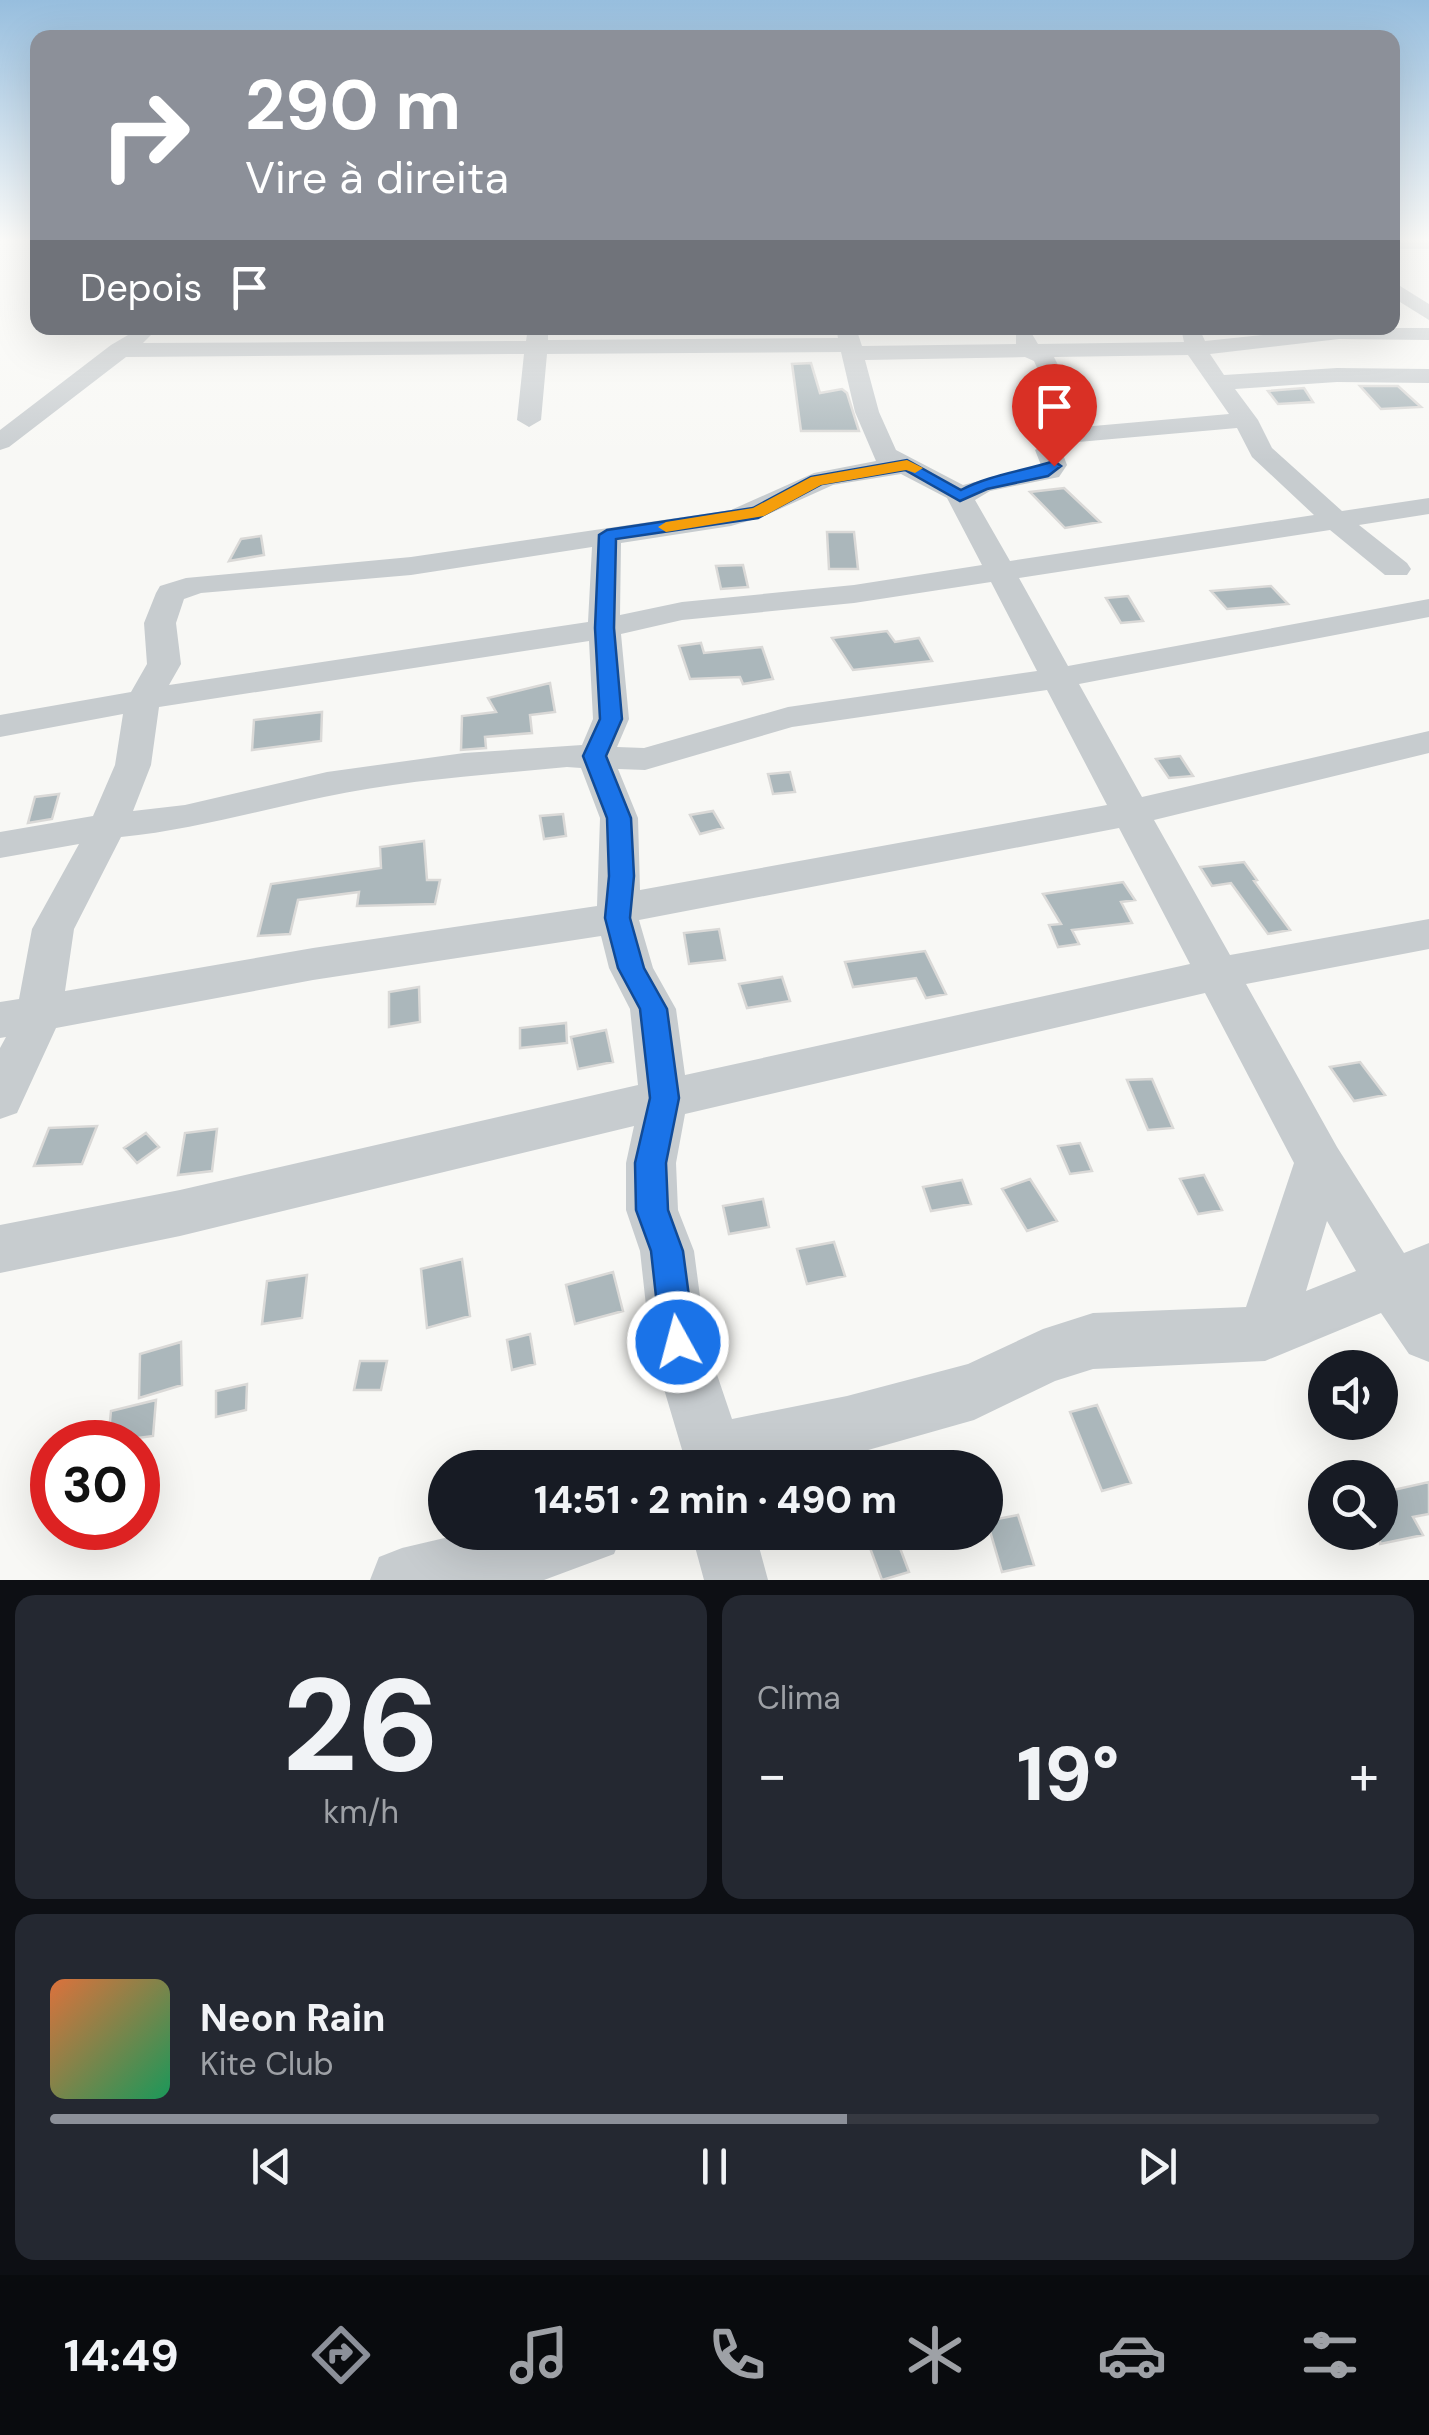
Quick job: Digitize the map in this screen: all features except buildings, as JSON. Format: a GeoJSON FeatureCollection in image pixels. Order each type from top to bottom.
{"type":"FeatureCollection","features":[{"type":"Feature","properties":{"kind":"street"},"geometry":{"type":"LineString","coordinates":[[1400,334],[1429,334]]}},
{"type":"Feature","properties":{"kind":"street"},"geometry":{"type":"LineString","coordinates":[[0,442],[140,335]]}},
{"type":"Feature","properties":{"kind":"street"},"geometry":{"type":"LineString","coordinates":[[348,349],[357,335]]}},
{"type":"Feature","properties":{"kind":"street"},"geometry":{"type":"LineString","coordinates":[[1022,335],[1031,352],[1043,357],[1064,399],[1072,435]]}},
{"type":"Feature","properties":{"kind":"street"},"geometry":{"type":"LineString","coordinates":[[118,350],[348,349],[536,338],[849,342],[1031,352],[1282,335]]}},
{"type":"Feature","properties":{"kind":"street"},"geometry":{"type":"LineString","coordinates":[[528,420],[536,338]]}},
{"type":"Feature","properties":{"kind":"street"},"geometry":{"type":"LineString","coordinates":[[0,845],[108,826],[186,818],[328,784],[464,765],[594,756],[645,759],[788,717],[1059,678],[1429,608],[1396,569],[1334,520],[1261,452],[1246,420],[1202,361],[1194,338]]}},
{"type":"Feature","properties":{"kind":"street"},"geometry":{"type":"LineString","coordinates":[[849,342],[866,412],[885,455],[960,496],[1319,1162],[1410,1275],[1429,1336]]}},
{"type":"Feature","properties":{"kind":"street"},"geometry":{"type":"LineString","coordinates":[[1218,382],[1288,381],[1338,374],[1429,376]]}},
{"type":"Feature","properties":{"kind":"street"},"geometry":{"type":"LineString","coordinates":[[960,496],[982,486],[1050,470],[1054,466],[1048,450],[1072,435],[1246,420]]}},
{"type":"Feature","properties":{"kind":"street"},"geometry":{"type":"LineString","coordinates":[[0,1099],[20,1017],[53,929],[108,826],[133,765],[143,700],[164,664],[160,624],[171,593],[181,587],[411,566],[758,513],[817,480],[907,465]]}},
{"type":"Feature","properties":{"kind":"street"},"geometry":{"type":"LineString","coordinates":[[0,726],[604,628],[682,611],[854,594],[1429,508]]}},
{"type":"Feature","properties":{"kind":"street"},"geometry":{"type":"LineString","coordinates":[[1396,569],[1399,554],[1429,508]]}},
{"type":"Feature","properties":{"kind":"street"},"geometry":{"type":"LineString","coordinates":[[607,535],[604,628],[611,719],[594,756],[619,818],[618,913],[631,968],[653,1009],[664,1098],[651,1163],[652,1210],[667,1251],[678,1342],[710,1450]]}},
{"type":"Feature","properties":{"kind":"street"},"geometry":{"type":"LineString","coordinates":[[20,1017],[618,913],[1129,814],[1429,742]]}},
{"type":"Feature","properties":{"kind":"street"},"geometry":{"type":"LineString","coordinates":[[0,1249],[180,1214],[664,1098],[1049,1015],[1216,974],[1429,934]]}},
{"type":"Feature","properties":{"kind":"street"},"geometry":{"type":"LineString","coordinates":[[1265,1334],[1319,1162]]}},
{"type":"Feature","properties":{"kind":"street"},"geometry":{"type":"LineString","coordinates":[[752,1450],[974,1390],[1043,1358],[1093,1341],[1265,1334],[1410,1275]]}},
{"type":"Feature","properties":{"kind":"street"},"geometry":{"type":"LineString","coordinates":[[402,1580],[521,1550]]}},
{"type":"Feature","properties":{"kind":"street"},"geometry":{"type":"LineString","coordinates":[[727,1550],[736,1580]]}},
{"type":"Feature","properties":{"kind":"slow traffic"},"geometry":{"type":"LineString","coordinates":[[666,527],[758,513],[817,480],[907,465],[915,468]]}},
{"type":"Feature","properties":{"kind":"route"},"geometry":{"type":"LineString","coordinates":[[678,1342],[667,1251],[652,1210],[651,1163],[664,1098],[653,1009],[631,968],[618,918],[619,818],[594,756],[611,719],[604,628],[607,535],[758,513],[817,480],[851,473],[907,465],[960,496],[982,486],[1043,473],[1054,466]]}}]}
